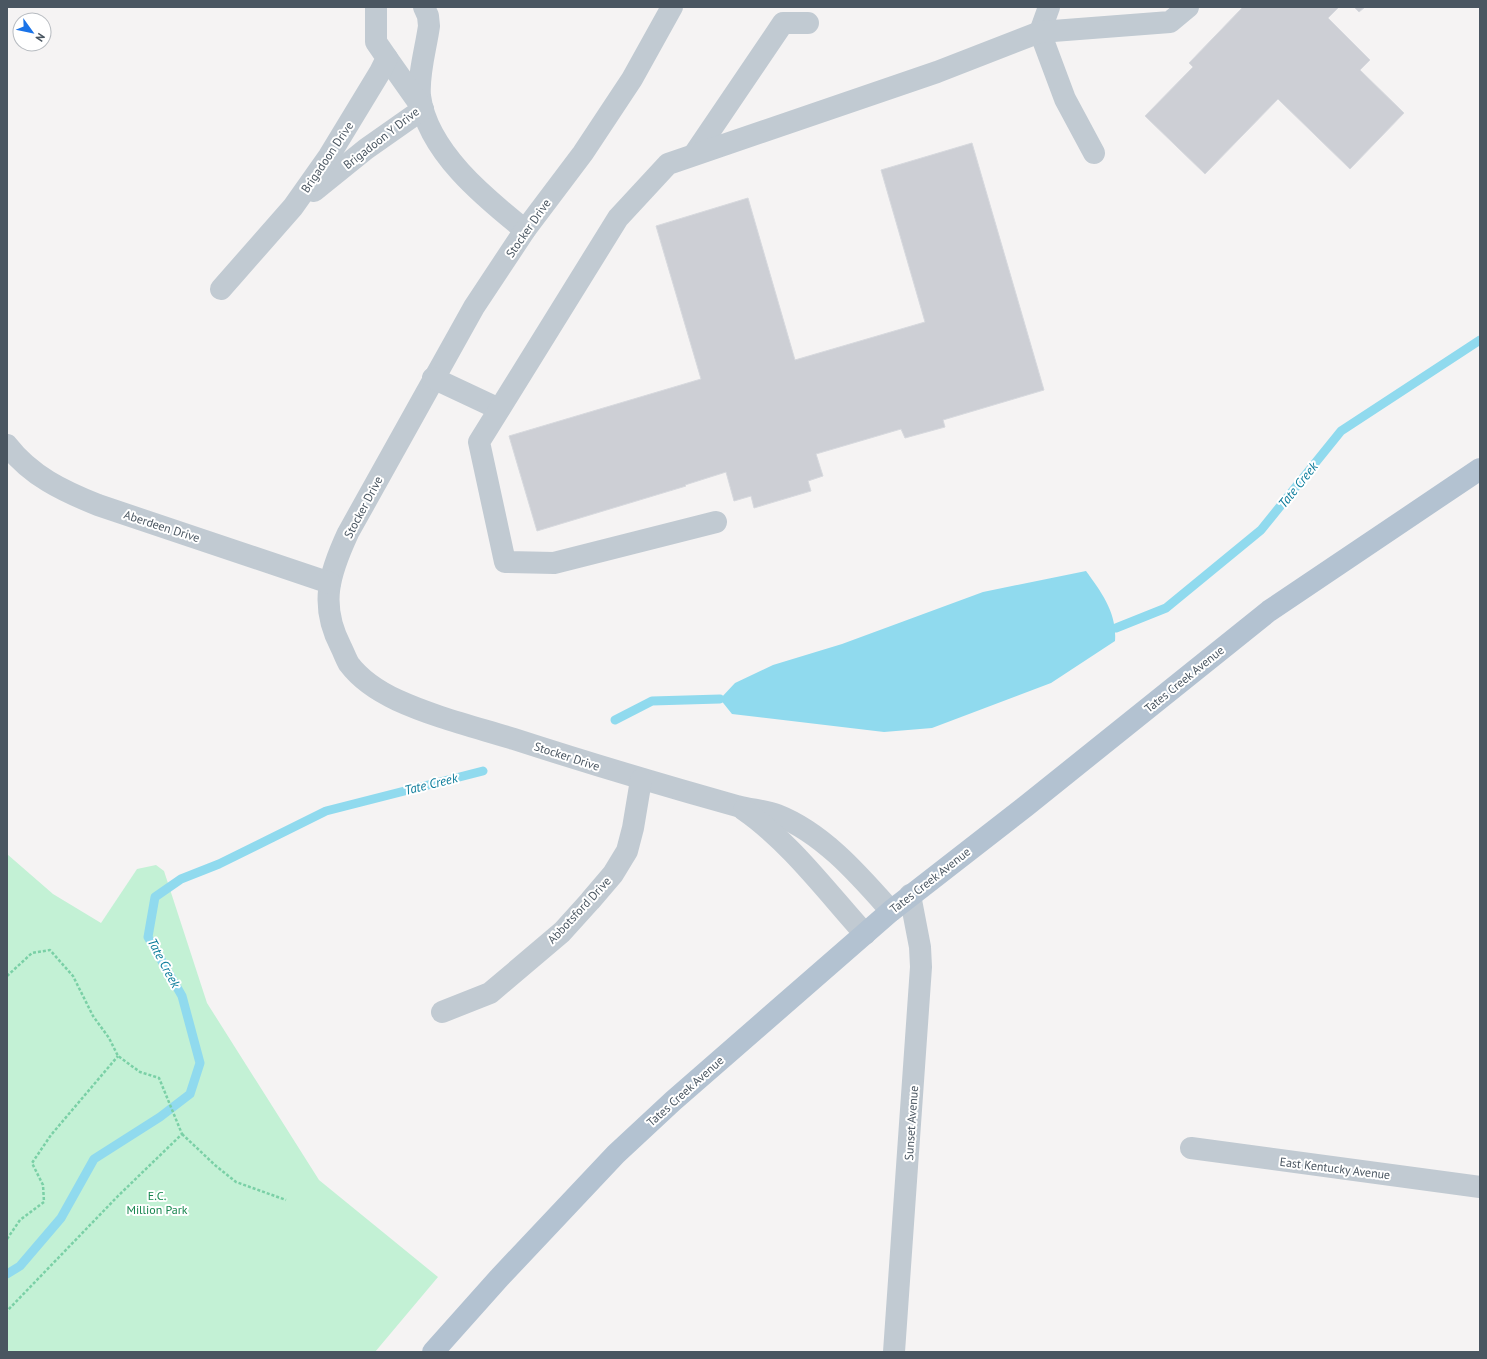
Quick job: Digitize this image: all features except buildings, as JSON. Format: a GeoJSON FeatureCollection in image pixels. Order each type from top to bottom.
{"type":"FeatureCollection","features":[{"type":"Feature","properties":{"kind":"main road","name":"Tates Creek Avenue"},"geometry":{"type":"LineString","coordinates":[[432,1352],[500,1276],[616,1154],[673,1101],[891,911],[1026,806],[1269,611],[1480,469]]}},
{"type":"Feature","properties":{"kind":"street"},"geometry":{"type":"LineString","coordinates":[[376,7],[376,42],[387,58]]}},
{"type":"Feature","properties":{"kind":"street"},"geometry":{"type":"LineString","coordinates":[[424,7],[428,16],[429,26],[420,84],[423,109],[432,132],[448,156],[467,179],[501,211],[525,230]]}},
{"type":"Feature","properties":{"kind":"street","name":"Stocker Drive"},"geometry":{"type":"LineString","coordinates":[[672,7],[632,79],[583,153],[525,230],[474,307],[433,378],[348,533],[339,553],[328,593],[332,630],[349,664],[362,678],[379,690],[398,700],[439,715],[641,780],[739,807],[776,814],[812,834],[842,860],[891,911]]}},
{"type":"Feature","properties":{"kind":"street"},"geometry":{"type":"LineString","coordinates":[[1049,7],[1040,32],[1065,99],[1094,153]]}},
{"type":"Feature","properties":{"kind":"street"},"geometry":{"type":"LineString","coordinates":[[716,522],[554,563],[505,562],[479,442],[618,218],[668,164],[695,153],[937,72],[1040,32],[1170,22],[1188,7]]}},
{"type":"Feature","properties":{"kind":"street"},"geometry":{"type":"LineString","coordinates":[[695,153],[783,23],[808,23]]}},
{"type":"Feature","properties":{"kind":"street","name":"Brigadoon Y Drive"},"geometry":{"type":"LineString","coordinates":[[293,207],[366,149],[423,109],[387,58]]}},
{"type":"Feature","properties":{"kind":"street","name":"Brigadoon Drive"},"geometry":{"type":"LineString","coordinates":[[221,289],[293,207],[329,156],[387,58]]}},
{"type":"Feature","properties":{"kind":"street"},"geometry":{"type":"LineString","coordinates":[[433,378],[500,409]]}},
{"type":"Feature","properties":{"kind":"street","name":"Aberdeen Drive"},"geometry":{"type":"LineString","coordinates":[[7,445],[34,473],[62,491],[98,505],[330,583]]}},
{"type":"Feature","properties":{"kind":"street","name":"Abbotsford Drive"},"geometry":{"type":"LineString","coordinates":[[442,1012],[490,993],[562,932],[590,901],[613,874],[627,852],[633,828],[641,780]]}},
{"type":"Feature","properties":{"kind":"street","name":"Stocker Drive"},"geometry":{"type":"LineString","coordinates":[[739,807],[757,820],[781,841],[865,934]]}},
{"type":"Feature","properties":{"kind":"street","name":"Sunset Avenue"},"geometry":{"type":"LineString","coordinates":[[894,1352],[921,967],[920,948],[910,895]]}},
{"type":"Feature","properties":{"kind":"street","name":"East Kentucky Avenue"},"geometry":{"type":"LineString","coordinates":[[1191,1148],[1480,1187]]}},
{"type":"Feature","properties":{"kind":"path"},"geometry":{"type":"LineString","coordinates":[[7,976],[32,953],[50,950],[74,976],[93,1016],[109,1038],[118,1056],[140,1072],[159,1078],[182,1134],[216,1166],[236,1182],[286,1200]]}},
{"type":"Feature","properties":{"kind":"path"},"geometry":{"type":"LineString","coordinates":[[7,1240],[20,1220],[44,1202],[43,1185],[32,1163],[51,1135],[118,1056]]}},
{"type":"Feature","properties":{"kind":"path"},"geometry":{"type":"LineString","coordinates":[[7,1311],[118,1196],[182,1134]]}},
{"type":"Feature","properties":{"kind":"green space","name":"E.C. Million Park"},"geometry":{"type":"Polygon","coordinates":[[[7,854],[53,894],[101,923],[137,869],[156,865],[164,871],[207,1003],[319,1180],[438,1277],[375,1352],[7,1352],[7,854]]]}},
{"type":"Feature","properties":{"kind":"water"},"geometry":{"type":"Polygon","coordinates":[[[1086,571],[1103,595],[1111,612],[1114,621],[1115,641],[1051,683],[932,728],[884,732],[732,714],[720,699],[735,683],[773,665],[842,644],[983,592],[1086,571]]]}},
{"type":"Feature","properties":{"kind":"waterway","name":"Tate Creek"},"geometry":{"type":"LineString","coordinates":[[1116,628],[1166,608],[1261,530],[1341,431],[1480,340]]}},
{"type":"Feature","properties":{"kind":"waterway","name":"Tate Creek"},"geometry":{"type":"LineString","coordinates":[[615,720],[652,701],[720,699]]}},
{"type":"Feature","properties":{"kind":"waterway","name":"Tate Creek"},"geometry":{"type":"LineString","coordinates":[[7,1274],[20,1266],[61,1218],[94,1159],[160,1117],[190,1094],[200,1063],[182,996],[148,937],[155,897],[181,879],[219,864],[326,811],[483,771]]}}]}
